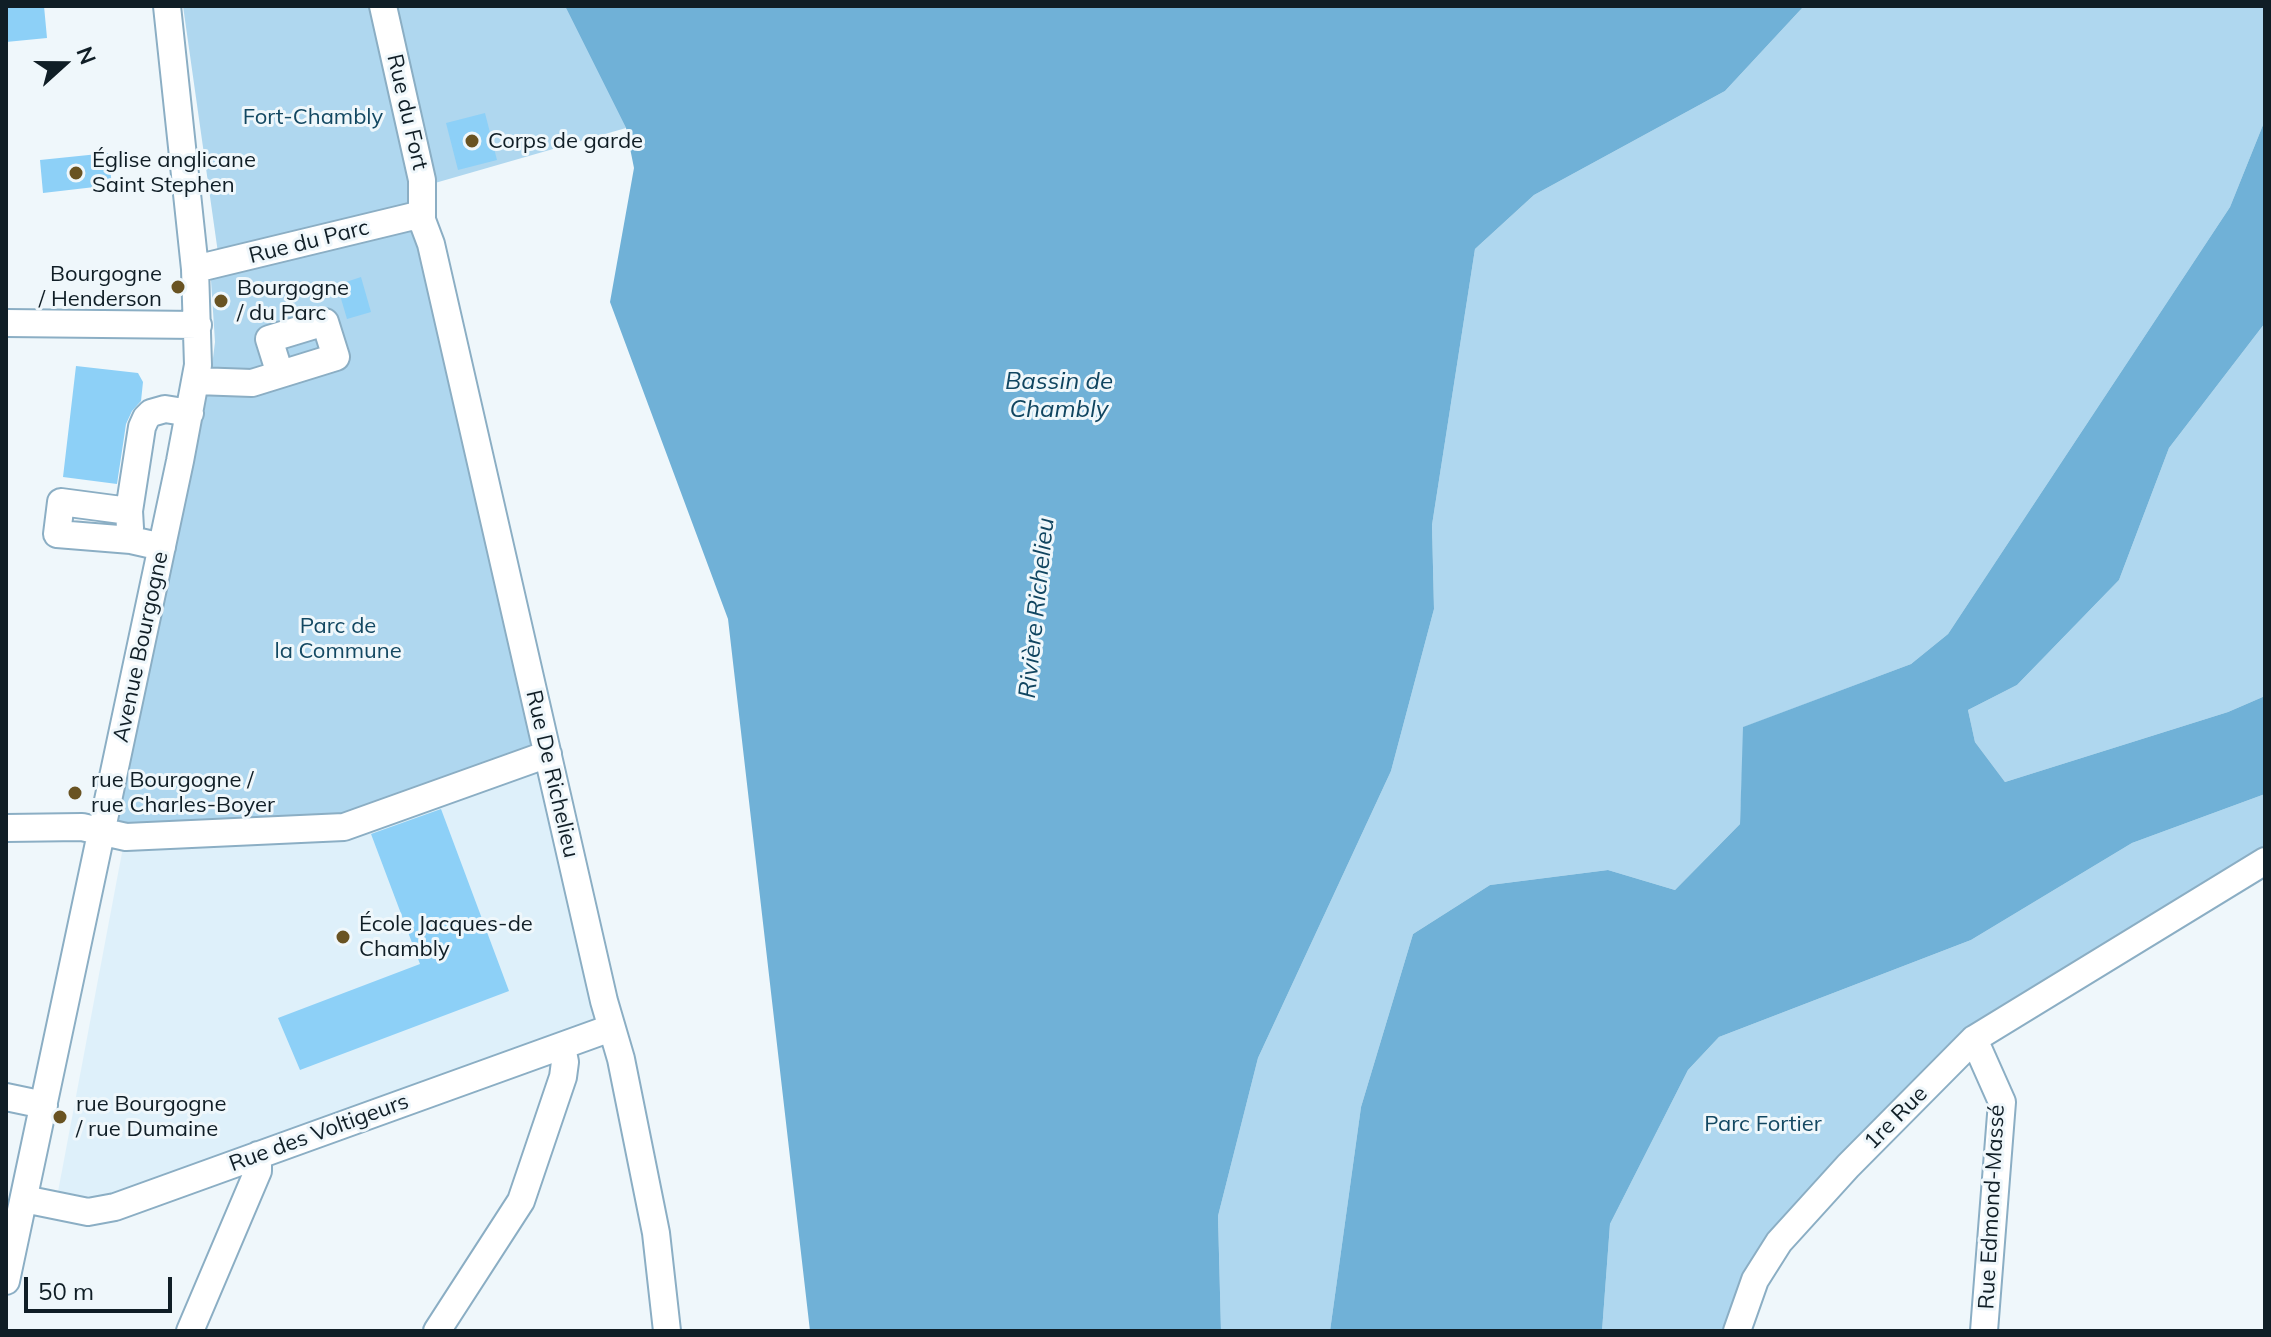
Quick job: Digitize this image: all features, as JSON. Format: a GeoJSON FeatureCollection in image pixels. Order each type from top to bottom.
{"type":"FeatureCollection","features":[{"type":"Feature","properties":{"kind":"street","name":"Avenue Bourgogne"},"geometry":{"type":"LineString","coordinates":[[6,1281],[196,381],[198,325],[195,269],[167,6]]}},
{"type":"Feature","properties":{"kind":"street","name":"Rue du Fort"},"geometry":{"type":"LineString","coordinates":[[383,6],[422,180],[422,220]]}},
{"type":"Feature","properties":{"kind":"street","name":"Rue du Parc"},"geometry":{"type":"LineString","coordinates":[[195,269],[414,216],[422,220]]}},
{"type":"Feature","properties":{"kind":"street","name":"Rue De Richelieu"},"geometry":{"type":"LineString","coordinates":[[422,220],[431,244],[611,1028],[621,1059],[656,1233],[667,1331]]}},
{"type":"Feature","properties":{"kind":"street"},"geometry":{"type":"LineString","coordinates":[[6,323],[198,325]]}},
{"type":"Feature","properties":{"kind":"street"},"geometry":{"type":"LineString","coordinates":[[196,381],[252,383],[280,374]]}},
{"type":"Feature","properties":{"kind":"street"},"geometry":{"type":"LineString","coordinates":[[131,540],[129,511],[146,418],[165,409],[190,413]]}},
{"type":"Feature","properties":{"kind":"street"},"geometry":{"type":"LineString","coordinates":[[129,511],[61,502],[57,534],[131,540],[162,547]]}},
{"type":"Feature","properties":{"kind":"street"},"geometry":{"type":"LineString","coordinates":[[6,828],[82,827],[126,837],[344,827],[548,754]]}},
{"type":"Feature","properties":{"kind":"street","name":"1re Rue"},"geometry":{"type":"LineString","coordinates":[[1737,1331],[1755,1280],[1779,1242],[1848,1166],[1974,1039],[2265,861]]}},
{"type":"Feature","properties":{"kind":"street","name":"Rue des Voltigeurs"},"geometry":{"type":"LineString","coordinates":[[24,1199],[75,1210],[102,1211],[611,1028]]}},
{"type":"Feature","properties":{"kind":"street","name":"Rue Edmond-Massé"},"geometry":{"type":"LineString","coordinates":[[1974,1039],[2002,1102],[1984,1331]]}},
{"type":"Feature","properties":{"kind":"street"},"geometry":{"type":"LineString","coordinates":[[437,1331],[521,1201],[563,1077],[565,1062],[562,1047]]}},
{"type":"Feature","properties":{"kind":"street"},"geometry":{"type":"LineString","coordinates":[[6,1097],[44,1105]]}},
{"type":"Feature","properties":{"kind":"street"},"geometry":{"type":"LineString","coordinates":[[190,1331],[258,1171],[258,1155]]}},
{"type":"Feature","properties":{"kind":"shaded area","name":"École Jacques-de Chambly"},"geometry":{"type":"Polygon","coordinates":[[[540,764],[602,1032],[103,1208],[57,1197],[124,842],[540,764]]]}},
{"type":"Feature","properties":{"kind":"green space","name":"Fort-Chambly"},"geometry":{"type":"Polygon","coordinates":[[[183,6],[565,6],[626,128],[435,183],[428,204],[218,253],[183,6]]]}},
{"type":"Feature","properties":{"kind":"green space"},"geometry":{"type":"Polygon","coordinates":[[[1804,6],[2265,6],[2265,120],[2230,207],[1948,634],[1911,664],[1744,727],[1740,824],[1675,890],[1608,870],[1490,885],[1413,934],[1361,1107],[1330,1331],[1221,1331],[1218,1216],[1258,1058],[1391,771],[1434,609],[1432,525],[1475,249],[1534,195],[1725,91],[1804,6]]]}},
{"type":"Feature","properties":{"kind":"green space","name":"Parc de la Commune"},"geometry":{"type":"Polygon","coordinates":[[[414,216],[548,754],[344,827],[115,833],[211,374],[215,342],[210,265],[414,216]]]}},
{"type":"Feature","properties":{"kind":"green space"},"geometry":{"type":"Polygon","coordinates":[[[2265,323],[2265,696],[2228,712],[2005,782],[1975,742],[1968,710],[2017,685],[2119,580],[2169,448],[2265,323]]]}},
{"type":"Feature","properties":{"kind":"green space","name":"Parc Fortier"},"geometry":{"type":"Polygon","coordinates":[[[2265,794],[2265,856],[1999,1021],[1777,1245],[1737,1331],[1602,1331],[1610,1224],[1688,1070],[1719,1037],[1971,940],[2132,843],[2265,794]]]}},
{"type":"Feature","properties":{"kind":"water","name":"Bassin de Chambly"},"geometry":{"type":"Polygon","coordinates":[[[565,6],[1804,6],[1725,91],[1534,195],[1475,249],[1432,525],[1434,609],[1391,771],[1258,1058],[1218,1216],[1221,1331],[810,1331],[728,619],[610,302],[634,168],[626,128],[565,6]]]}},
{"type":"Feature","properties":{"kind":"water"},"geometry":{"type":"Polygon","coordinates":[[[2265,120],[2265,323],[2169,448],[2119,580],[2017,685],[1968,710],[1975,742],[2005,782],[2228,712],[2265,696],[2265,794],[2132,843],[1971,940],[1719,1037],[1688,1070],[1610,1224],[1602,1331],[1330,1331],[1361,1107],[1413,934],[1490,885],[1608,870],[1675,890],[1740,824],[1743,727],[1911,664],[1948,634],[2230,207],[2265,120]]]}},
{"type":"Feature","properties":{"kind":"building"},"geometry":{"type":"Polygon","coordinates":[[[6,6],[44,6],[47,38],[6,42],[6,6]]]}},
{"type":"Feature","properties":{"kind":"building","name":"Corps de garde"},"geometry":{"type":"Polygon","coordinates":[[[485,113],[497,160],[458,170],[446,123],[485,113]]]}},
{"type":"Feature","properties":{"kind":"building","name":"Église anglicane Saint Stephen"},"geometry":{"type":"Polygon","coordinates":[[[108,153],[112,185],[43,193],[40,160],[108,153]]]}},
{"type":"Feature","properties":{"kind":"building"},"geometry":{"type":"Polygon","coordinates":[[[361,277],[371,312],[347,319],[337,285],[361,277]]]}},
{"type":"Feature","properties":{"kind":"building"},"geometry":{"type":"Polygon","coordinates":[[[76,366],[138,373],[143,382],[141,401],[126,424],[117,484],[63,477],[76,366]]]}},
{"type":"Feature","properties":{"kind":"building"},"geometry":{"type":"Polygon","coordinates":[[[441,809],[509,991],[300,1070],[278,1018],[420,964],[371,834],[441,809]]]}},
{"type":"Feature","properties":{"kind":"place","name":"Corps de garde"},"geometry":{"type":"Point","coordinates":[472,141]}},
{"type":"Feature","properties":{"kind":"place","name":"Église anglicane Saint Stephen"},"geometry":{"type":"Point","coordinates":[76,173]}},
{"type":"Feature","properties":{"kind":"place","name":"Bourgogne / Henderson"},"geometry":{"type":"Point","coordinates":[178,287]}},
{"type":"Feature","properties":{"kind":"place","name":"Bourgogne / du Parc"},"geometry":{"type":"Point","coordinates":[221,301]}},
{"type":"Feature","properties":{"kind":"place","name":"rue Bourgogne / rue Charles-Boyer"},"geometry":{"type":"Point","coordinates":[75,793]}},
{"type":"Feature","properties":{"kind":"place","name":"École Jacques-de Chambly"},"geometry":{"type":"Point","coordinates":[343,937]}},
{"type":"Feature","properties":{"kind":"place","name":"rue Bourgogne / rue Dumaine"},"geometry":{"type":"Point","coordinates":[60,1117]}},
{"type":"Feature","properties":{"kind":"water label","name":"Rivière Richelieu"},"geometry":{"type":"Point","coordinates":[1037,608]}}]}
